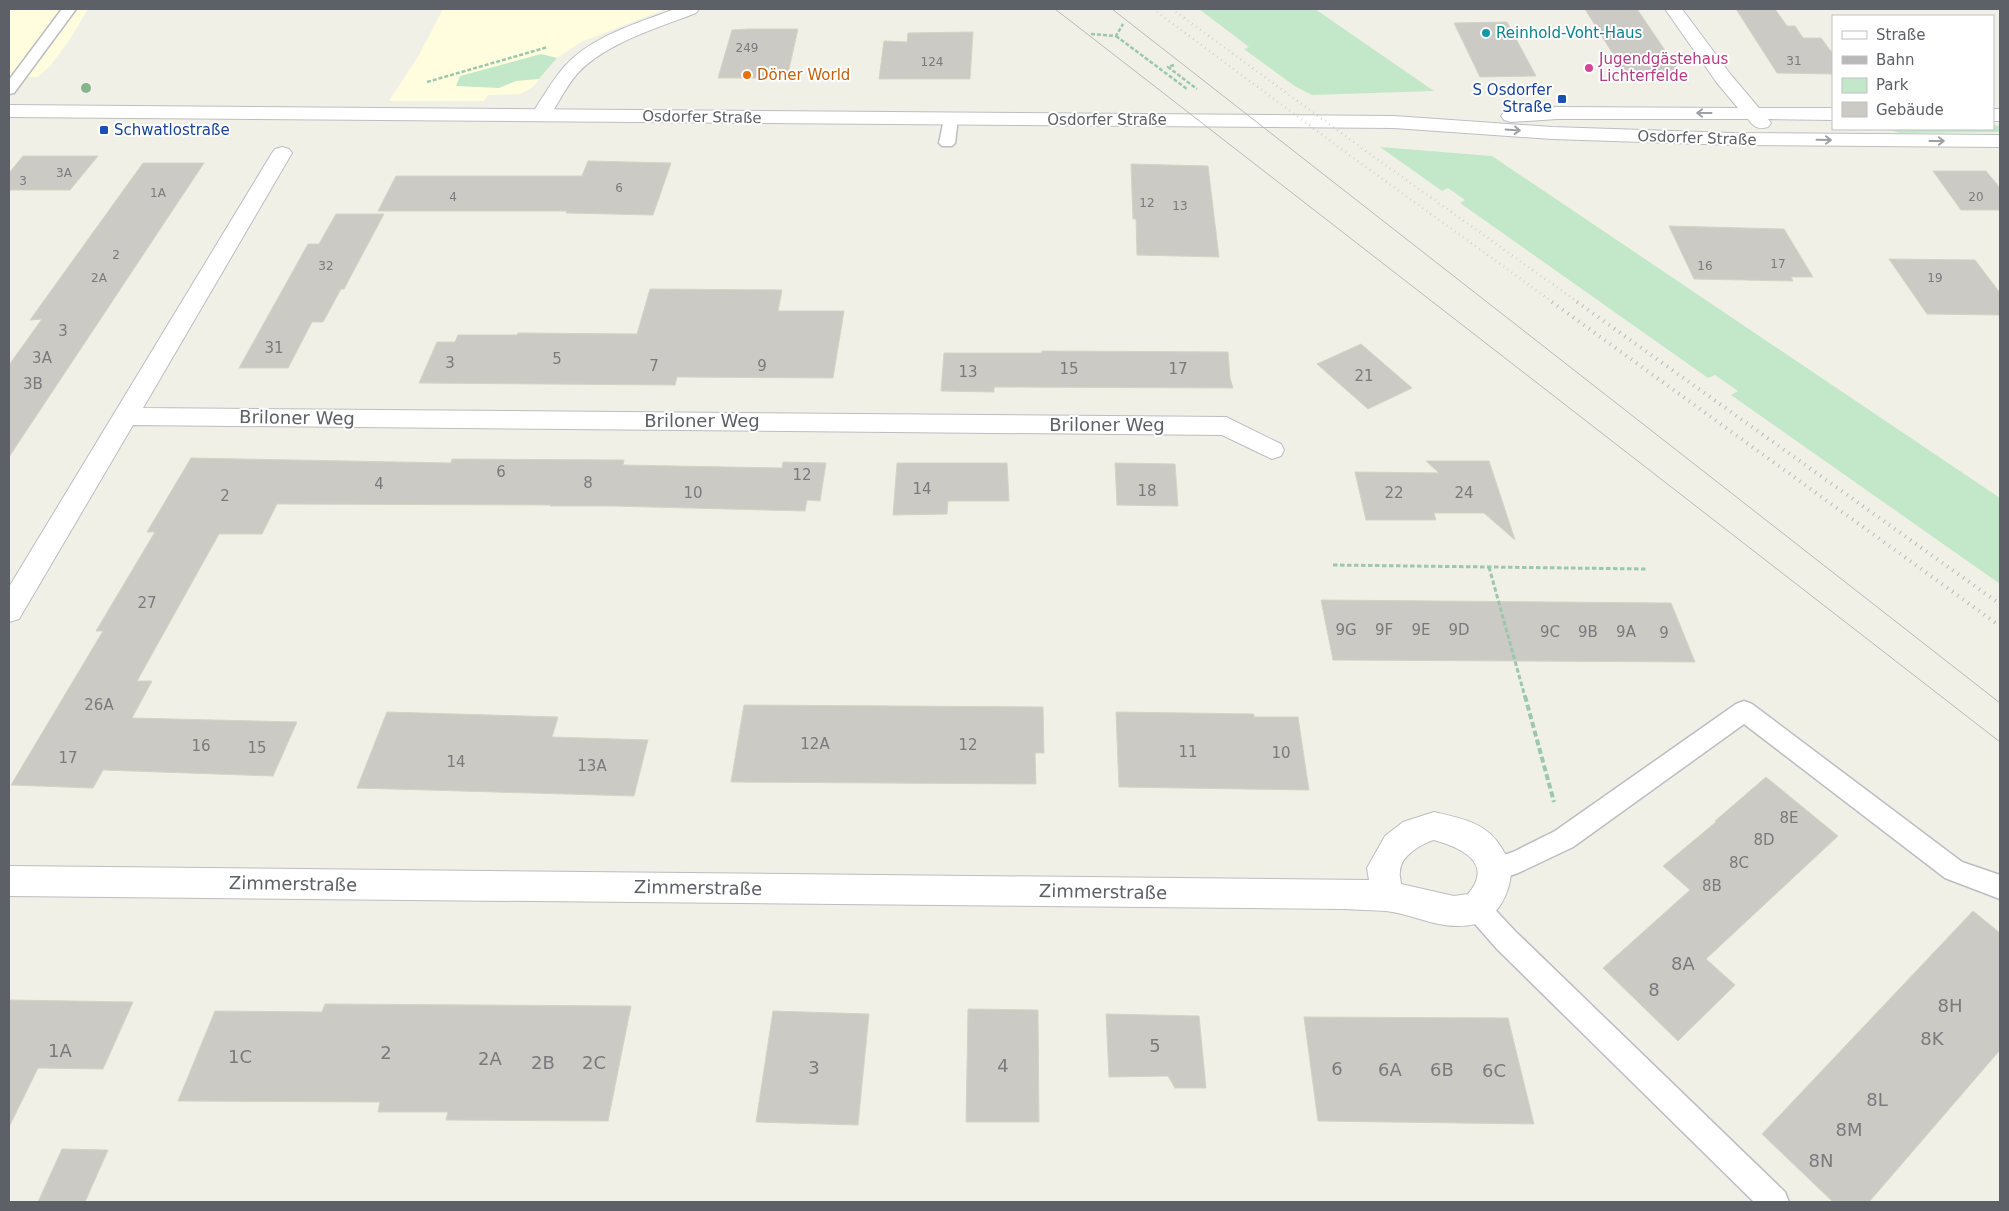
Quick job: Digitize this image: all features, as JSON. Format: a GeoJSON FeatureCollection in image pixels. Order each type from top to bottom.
{"type":"FeatureCollection","features":[{"type":"Feature","properties":{"kind":"street"},"geometry":{"type":"LineString","coordinates":[[541,116],[566,76],[583,59],[602,48],[690,9]]}},
{"type":"Feature","properties":{"kind":"street"},"geometry":{"type":"LineString","coordinates":[[1673,9],[1724,79],[1775,140]]}},
{"type":"Feature","properties":{"kind":"street","name":"Osdorfer Straße"},"geometry":{"type":"LineString","coordinates":[[9,111],[1394,122],[1557,113],[1832,114]]}},
{"type":"Feature","properties":{"kind":"street","name":"Osdorfer Straße"},"geometry":{"type":"LineString","coordinates":[[1394,122],[1552,133],[1775,140],[1882,135],[2000,141]]}},
{"type":"Feature","properties":{"kind":"street"},"geometry":{"type":"LineString","coordinates":[[9,611],[282,153]]}},
{"type":"Feature","properties":{"kind":"street","name":"Briloner Weg"},"geometry":{"type":"LineString","coordinates":[[126,416],[1226,426],[1272,450]]}},
{"type":"Feature","properties":{"kind":"street"},"geometry":{"type":"LineString","coordinates":[[1387,896],[1383,868],[1396,846],[1414,832],[1434,826],[1464,834],[1484,849],[1495,869],[1490,891],[1477,908]]}},
{"type":"Feature","properties":{"kind":"street","name":"Zimmerstraße"},"geometry":{"type":"LineString","coordinates":[[9,881],[1282,894],[1387,896],[1454,912],[1477,908]]}},
{"type":"Feature","properties":{"kind":"lane"},"geometry":{"type":"LineString","coordinates":[[9,90],[69,9]]}},
{"type":"Feature","properties":{"kind":"lane"},"geometry":{"type":"LineString","coordinates":[[947,143],[951,119]]}},
{"type":"Feature","properties":{"kind":"lane"},"geometry":{"type":"LineString","coordinates":[[1495,869],[1518,862],[1564,839],[1744,711],[1954,870],[2000,888]]}},
{"type":"Feature","properties":{"kind":"lane"},"geometry":{"type":"LineString","coordinates":[[1477,908],[1506,940],[1775,1202]]}},
{"type":"Feature","properties":{"kind":"path"},"geometry":{"type":"LineString","coordinates":[[1116,36],[1122,24]]}},
{"type":"Feature","properties":{"kind":"path"},"geometry":{"type":"LineString","coordinates":[[1092,34],[1116,36],[1192,93]]}},
{"type":"Feature","properties":{"kind":"path"},"geometry":{"type":"LineString","coordinates":[[1174,65],[1168,67],[1202,93]]}},
{"type":"Feature","properties":{"kind":"path"},"geometry":{"type":"LineString","coordinates":[[1333,564],[1646,569]]}},
{"type":"Feature","properties":{"kind":"path"},"geometry":{"type":"LineString","coordinates":[[1489,567],[1564,839]]}},
{"type":"Feature","properties":{"kind":"shaded area"},"geometry":{"type":"Polygon","coordinates":[[[9,9],[88,9],[70,39],[50,66],[38,77],[9,77],[9,9]]]}},
{"type":"Feature","properties":{"kind":"shaded area"},"geometry":{"type":"Polygon","coordinates":[[[443,9],[666,9],[581,42],[557,58],[533,87],[520,94],[488,95],[484,101],[389,101],[419,55],[443,9]]]}},
{"type":"Feature","properties":{"kind":"green space"},"geometry":{"type":"Polygon","coordinates":[[[1199,9],[1315,9],[1434,91],[1312,95],[1296,87],[1244,49],[1249,47],[1199,9]]]}},
{"type":"Feature","properties":{"kind":"green space"},"geometry":{"type":"Polygon","coordinates":[[[541,54],[557,58],[539,79],[516,81],[499,88],[456,86],[460,76],[541,54]]]}},
{"type":"Feature","properties":{"kind":"green space"},"geometry":{"type":"Polygon","coordinates":[[[1994,125],[2000,126],[2000,132],[1900,133],[1890,130],[1994,130],[1994,125]]]}},
{"type":"Feature","properties":{"kind":"green space"},"geometry":{"type":"Polygon","coordinates":[[[1380,147],[1492,156],[2000,498],[2000,584],[1731,395],[1738,391],[1715,375],[1708,378],[1460,203],[1465,200],[1448,188],[1442,191],[1380,147]]]}},
{"type":"Feature","properties":{"kind":"building"},"geometry":{"type":"Polygon","coordinates":[[[1585,9],[1637,9],[1681,74],[1626,75],[1585,9]]]}},
{"type":"Feature","properties":{"kind":"building"},"geometry":{"type":"Polygon","coordinates":[[[1736,9],[1775,9],[1787,26],[1795,26],[1803,38],[1821,38],[1832,53],[1832,74],[1777,73],[1736,9]]]}},
{"type":"Feature","properties":{"kind":"building"},"geometry":{"type":"Polygon","coordinates":[[[1507,22],[1536,76],[1480,77],[1454,23],[1507,22]]]}},
{"type":"Feature","properties":{"kind":"building"},"geometry":{"type":"Polygon","coordinates":[[[798,29],[787,78],[718,78],[732,30],[798,29]]]}},
{"type":"Feature","properties":{"kind":"building"},"geometry":{"type":"Polygon","coordinates":[[[973,32],[970,79],[879,79],[884,41],[907,42],[908,33],[973,32]]]}},
{"type":"Feature","properties":{"kind":"building"},"geometry":{"type":"Polygon","coordinates":[[[23,156],[98,156],[70,190],[9,190],[9,173],[23,156]]]}},
{"type":"Feature","properties":{"kind":"building"},"geometry":{"type":"Polygon","coordinates":[[[588,161],[671,163],[653,215],[566,213],[567,211],[378,211],[396,176],[582,176],[588,161]]]}},
{"type":"Feature","properties":{"kind":"building"},"geometry":{"type":"Polygon","coordinates":[[[143,163],[204,163],[9,457],[9,365],[42,319],[30,320],[143,163]]]}},
{"type":"Feature","properties":{"kind":"building"},"geometry":{"type":"Polygon","coordinates":[[[1131,164],[1208,166],[1219,257],[1137,255],[1136,219],[1133,219],[1131,164]]]}},
{"type":"Feature","properties":{"kind":"building"},"geometry":{"type":"Polygon","coordinates":[[[1933,171],[1986,171],[2000,188],[2000,210],[1961,210],[1933,171]]]}},
{"type":"Feature","properties":{"kind":"building"},"geometry":{"type":"Polygon","coordinates":[[[336,214],[384,214],[344,289],[341,289],[323,322],[312,322],[288,368],[239,368],[308,244],[319,244],[336,214]]]}},
{"type":"Feature","properties":{"kind":"building"},"geometry":{"type":"Polygon","coordinates":[[[1669,226],[1784,229],[1813,277],[1791,277],[1793,281],[1694,279],[1669,226]]]}},
{"type":"Feature","properties":{"kind":"building"},"geometry":{"type":"Polygon","coordinates":[[[1889,259],[1975,260],[2000,293],[2000,315],[1927,314],[1889,259]]]}},
{"type":"Feature","properties":{"kind":"building"},"geometry":{"type":"Polygon","coordinates":[[[650,289],[782,290],[778,311],[844,311],[833,378],[677,377],[675,385],[419,383],[437,342],[455,342],[458,335],[517,335],[518,333],[637,334],[650,289]]]}},
{"type":"Feature","properties":{"kind":"building"},"geometry":{"type":"Polygon","coordinates":[[[1361,344],[1412,388],[1368,409],[1317,364],[1361,344]]]}},
{"type":"Feature","properties":{"kind":"building"},"geometry":{"type":"Polygon","coordinates":[[[1042,351],[1228,352],[1230,378],[1233,388],[994,387],[994,392],[941,391],[944,353],[1042,353],[1042,351]]]}},
{"type":"Feature","properties":{"kind":"building"},"geometry":{"type":"Polygon","coordinates":[[[191,458],[451,463],[452,459],[624,460],[623,465],[782,468],[783,462],[826,463],[820,501],[807,500],[805,511],[551,505],[277,504],[262,534],[219,534],[137,681],[152,681],[132,718],[297,722],[273,776],[103,770],[93,788],[11,785],[103,631],[96,631],[155,532],[147,532],[191,458]]]}},
{"type":"Feature","properties":{"kind":"building"},"geometry":{"type":"Polygon","coordinates":[[[1426,461],[1489,461],[1515,540],[1484,513],[1434,513],[1436,520],[1366,520],[1355,472],[1439,473],[1426,461]]]}},
{"type":"Feature","properties":{"kind":"building"},"geometry":{"type":"Polygon","coordinates":[[[897,463],[1007,463],[1009,501],[948,501],[947,514],[893,515],[897,463]]]}},
{"type":"Feature","properties":{"kind":"building"},"geometry":{"type":"Polygon","coordinates":[[[1115,463],[1175,464],[1178,506],[1117,505],[1115,463]]]}},
{"type":"Feature","properties":{"kind":"building"},"geometry":{"type":"Polygon","coordinates":[[[1321,600],[1671,603],[1695,662],[1333,660],[1321,600]]]}},
{"type":"Feature","properties":{"kind":"building"},"geometry":{"type":"Polygon","coordinates":[[[744,705],[1043,707],[1044,753],[1035,753],[1036,784],[731,782],[744,705]]]}},
{"type":"Feature","properties":{"kind":"building"},"geometry":{"type":"Polygon","coordinates":[[[387,712],[558,717],[552,737],[648,740],[634,796],[357,788],[387,712]]]}},
{"type":"Feature","properties":{"kind":"building"},"geometry":{"type":"Polygon","coordinates":[[[1116,712],[1254,714],[1254,717],[1298,717],[1309,790],[1119,787],[1116,712]]]}},
{"type":"Feature","properties":{"kind":"building"},"geometry":{"type":"Polygon","coordinates":[[[1766,777],[1838,836],[1706,959],[1735,985],[1678,1041],[1603,968],[1690,890],[1663,866],[1766,777]]]}},
{"type":"Feature","properties":{"kind":"building"},"geometry":{"type":"Polygon","coordinates":[[[1973,911],[2000,933],[2000,1050],[1869,1202],[1833,1202],[1762,1134],[1973,911]]]}},
{"type":"Feature","properties":{"kind":"building"},"geometry":{"type":"Polygon","coordinates":[[[9,1000],[133,1002],[103,1069],[38,1068],[9,1127],[9,1000]]]}},
{"type":"Feature","properties":{"kind":"building"},"geometry":{"type":"Polygon","coordinates":[[[325,1004],[631,1006],[608,1121],[446,1120],[448,1112],[378,1112],[380,1102],[178,1101],[215,1011],[322,1012],[325,1004]]]}},
{"type":"Feature","properties":{"kind":"building"},"geometry":{"type":"Polygon","coordinates":[[[968,1009],[1038,1010],[1039,1122],[966,1122],[968,1009]]]}},
{"type":"Feature","properties":{"kind":"building"},"geometry":{"type":"Polygon","coordinates":[[[773,1011],[869,1014],[858,1125],[756,1122],[773,1011]]]}},
{"type":"Feature","properties":{"kind":"building"},"geometry":{"type":"Polygon","coordinates":[[[1106,1014],[1199,1016],[1206,1088],[1175,1088],[1168,1076],[1109,1077],[1106,1014]]]}},
{"type":"Feature","properties":{"kind":"building"},"geometry":{"type":"Polygon","coordinates":[[[1304,1017],[1508,1018],[1534,1124],[1318,1121],[1304,1017]]]}},
{"type":"Feature","properties":{"kind":"building"},"geometry":{"type":"Polygon","coordinates":[[[62,1149],[108,1150],[85,1202],[38,1202],[62,1149]]]}},
{"type":"Feature","properties":{"kind":"tram line"},"geometry":{"type":"LineString","coordinates":[[1055,9],[2000,742]]}},
{"type":"Feature","properties":{"kind":"tram line"},"geometry":{"type":"LineString","coordinates":[[1112,9],[2000,703]]}},
{"type":"Feature","properties":{"kind":"railway"},"geometry":{"type":"LineString","coordinates":[[1153,9],[1352,157],[1554,303]]}},
{"type":"Feature","properties":{"kind":"railway"},"geometry":{"type":"LineString","coordinates":[[1172,9],[1374,157],[1579,303]]}},
{"type":"Feature","properties":{"kind":"railway"},"geometry":{"type":"LineString","coordinates":[[1552,302],[2000,626]]}},
{"type":"Feature","properties":{"kind":"railway"},"geometry":{"type":"LineString","coordinates":[[1577,302],[2000,604]]}},
{"type":"Feature","properties":{"kind":"place","name":"Reinhold-Voht-Haus"},"geometry":{"type":"Point","coordinates":[1486,33]}},
{"type":"Feature","properties":{"kind":"place","name":"Jugendgästehaus Lichterfelde"},"geometry":{"type":"Point","coordinates":[1589,68]}},
{"type":"Feature","properties":{"kind":"place","name":"Döner World"},"geometry":{"type":"Point","coordinates":[747,75]}},
{"type":"Feature","properties":{"kind":"place","name":"S Osdorfer Straße"},"geometry":{"type":"Point","coordinates":[1562,99]}},
{"type":"Feature","properties":{"kind":"place","name":"Schwatlostraße"},"geometry":{"type":"Point","coordinates":[104,130]}}]}
